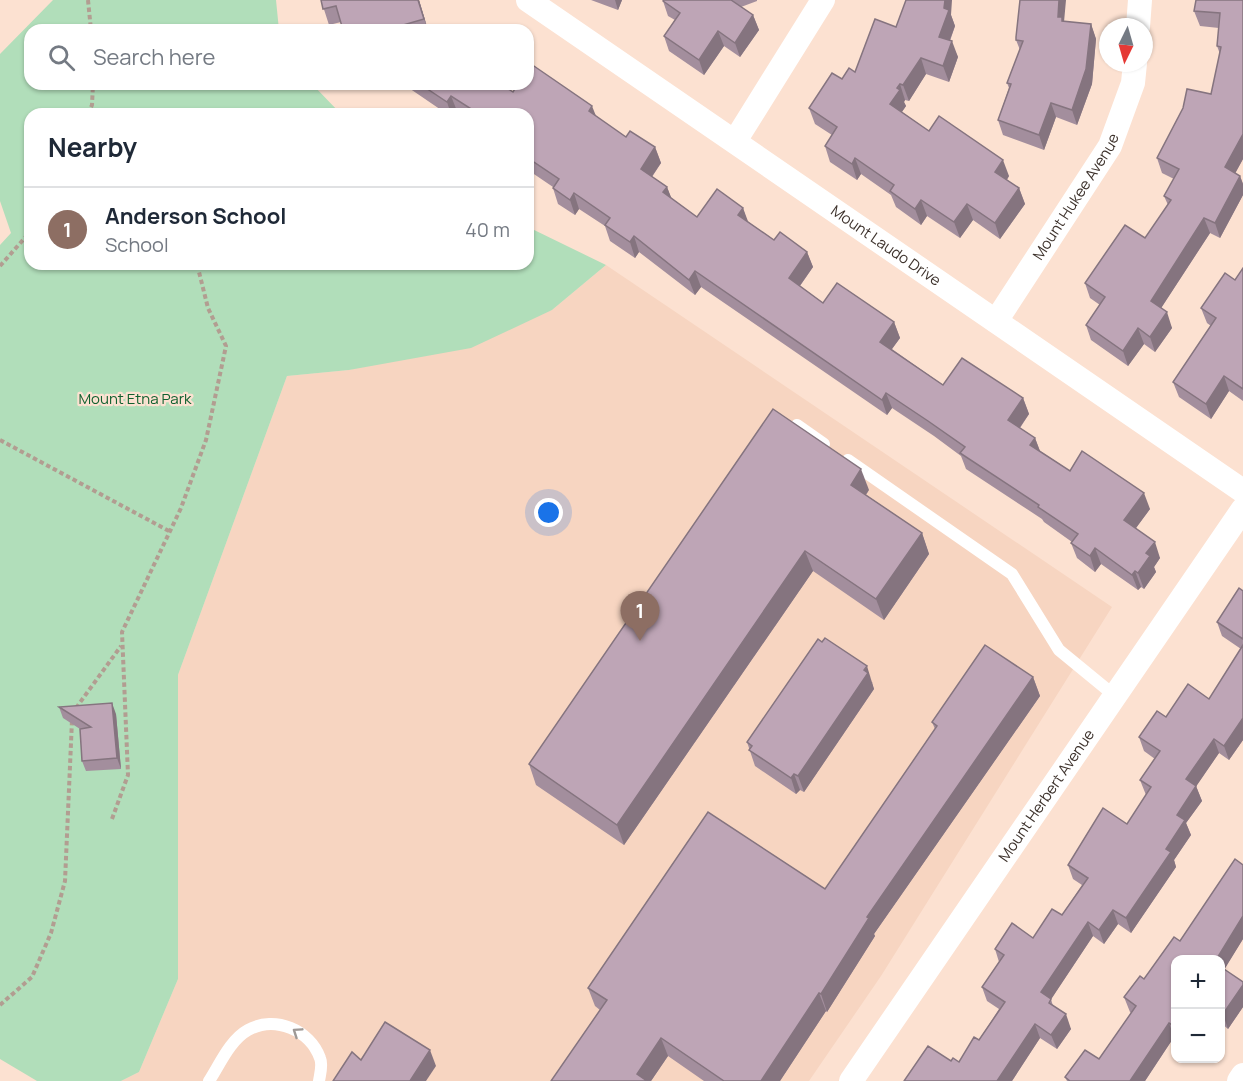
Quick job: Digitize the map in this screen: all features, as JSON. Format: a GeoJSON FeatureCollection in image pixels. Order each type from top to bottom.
{"type":"FeatureCollection","features":[{"type":"Feature","properties":{"kind":"street","name":"Mount Laudo Drive"},"geometry":{"type":"LineString","coordinates":[[528,0],[1243,491]]}},
{"type":"Feature","properties":{"kind":"street"},"geometry":{"type":"LineString","coordinates":[[735,141],[823,0]]}},
{"type":"Feature","properties":{"kind":"street"},"geometry":{"type":"LineString","coordinates":[[1139,18],[1140,0]]}},
{"type":"Feature","properties":{"kind":"street","name":"Mount Hukee Avenue"},"geometry":{"type":"LineString","coordinates":[[996,321],[1110,146],[1133,83],[1134,72]]}},
{"type":"Feature","properties":{"kind":"street","name":"Mount Herbert Avenue"},"geometry":{"type":"LineString","coordinates":[[851,1081],[1243,509]]}},
{"type":"Feature","properties":{"kind":"street"},"geometry":{"type":"LineString","coordinates":[[1239,1081],[1243,1075]]}},
{"type":"Feature","properties":{"kind":"lane"},"geometry":{"type":"LineString","coordinates":[[797,425],[1012,574],[1059,650],[1115,696]]}},
{"type":"Feature","properties":{"kind":"lane"},"geometry":{"type":"LineString","coordinates":[[209,1081],[232,1045],[248,1030],[266,1024],[287,1026],[301,1034],[314,1046],[321,1061],[319,1081]]}},
{"type":"Feature","properties":{"kind":"path"},"geometry":{"type":"LineString","coordinates":[[88,0],[90,24]]}},
{"type":"Feature","properties":{"kind":"path"},"geometry":{"type":"LineString","coordinates":[[91,108],[93,90]]}},
{"type":"Feature","properties":{"kind":"path"},"geometry":{"type":"LineString","coordinates":[[0,266],[24,239]]}},
{"type":"Feature","properties":{"kind":"path"},"geometry":{"type":"LineString","coordinates":[[112,819],[129,775],[122,632],[181,508],[206,440],[226,346],[208,308],[198,270]]}},
{"type":"Feature","properties":{"kind":"path"},"geometry":{"type":"LineString","coordinates":[[0,440],[169,531]]}},
{"type":"Feature","properties":{"kind":"path"},"geometry":{"type":"LineString","coordinates":[[0,1005],[32,976],[51,933],[65,881],[73,712],[122,644]]}},
{"type":"Feature","properties":{"kind":"shaded area"},"geometry":{"type":"Polygon","coordinates":[[[606,265],[1112,607],[881,976],[809,1081],[121,1081],[139,1072],[178,979],[178,675],[287,376],[349,370],[552,310],[606,265]]]}},
{"type":"Feature","properties":{"kind":"green space","name":"Mount Etna Park"},"geometry":{"type":"Polygon","coordinates":[[[53,0],[276,0],[278,24],[29,24],[53,0]]]}},
{"type":"Feature","properties":{"kind":"green space","name":"Mount Etna Park"},"geometry":{"type":"Polygon","coordinates":[[[24,30],[24,90],[318,90],[335,108],[24,108],[24,270],[534,270],[534,230],[606,265],[552,310],[471,348],[349,370],[287,376],[178,675],[178,979],[139,1072],[121,1081],[37,1081],[0,1059],[0,245],[11,233],[0,201],[0,54],[24,30]]]}},
{"type":"Feature","properties":{"kind":"building"},"geometry":{"type":"Polygon","coordinates":[[[321,0],[418,0],[424,19],[407,24],[341,24],[336,6],[323,9],[321,0]]]}},
{"type":"Feature","properties":{"kind":"building"},"geometry":{"type":"Polygon","coordinates":[[[664,0],[731,0],[753,15],[735,43],[718,31],[699,60],[664,36],[680,13],[664,0]]]}},
{"type":"Feature","properties":{"kind":"building"},"geometry":{"type":"Polygon","coordinates":[[[906,0],[945,0],[944,8],[949,10],[939,37],[952,41],[943,66],[921,58],[903,85],[900,84],[897,88],[900,90],[890,104],[929,131],[939,116],[1003,160],[995,172],[1019,188],[995,223],[967,204],[954,222],[921,200],[915,209],[890,191],[894,185],[855,158],[852,164],[825,146],[837,127],[809,108],[832,73],[842,79],[849,68],[855,72],[875,19],[896,27],[906,0]]]}},
{"type":"Feature","properties":{"kind":"building"},"geometry":{"type":"Polygon","coordinates":[[[1020,0],[1059,0],[1058,17],[1062,17],[1062,21],[1091,24],[1086,69],[1072,110],[1051,103],[1039,135],[998,120],[1011,84],[1007,83],[1023,41],[1016,40],[1020,0]]]}},
{"type":"Feature","properties":{"kind":"building"},"geometry":{"type":"Polygon","coordinates":[[[1196,0],[1243,0],[1243,134],[1225,167],[1240,176],[1215,223],[1204,218],[1151,301],[1167,312],[1150,337],[1138,328],[1123,351],[1086,325],[1105,297],[1085,283],[1125,225],[1145,238],[1171,200],[1164,196],[1179,169],[1157,158],[1183,108],[1187,89],[1211,94],[1221,47],[1217,46],[1220,13],[1194,11],[1196,0]]]}},
{"type":"Feature","properties":{"kind":"building"},"geometry":{"type":"Polygon","coordinates":[[[534,66],[592,106],[589,111],[626,137],[630,131],[655,147],[641,169],[667,187],[663,192],[697,217],[717,189],[743,208],[738,215],[774,240],[780,232],[807,252],[789,278],[823,303],[837,283],[894,322],[880,342],[943,385],[962,358],[1023,398],[1008,420],[1035,438],[1030,445],[1070,471],[1082,451],[1144,493],[1124,520],[1155,542],[1146,553],[1150,556],[1138,573],[1135,571],[1132,575],[1095,548],[1090,556],[1071,543],[1078,534],[1038,507],[1039,505],[960,453],[965,447],[928,421],[886,393],[882,400],[695,271],[689,280],[634,236],[630,242],[605,225],[610,218],[574,193],[570,200],[553,188],[559,179],[534,162],[534,108],[470,108],[451,96],[447,102],[429,90],[510,90],[513,92],[514,90],[534,90],[534,66]]]}},
{"type":"Feature","properties":{"kind":"building"},"geometry":{"type":"Polygon","coordinates":[[[1243,268],[1243,389],[1224,376],[1206,404],[1173,382],[1216,318],[1201,308],[1225,273],[1235,280],[1243,268]]]}},
{"type":"Feature","properties":{"kind":"building"},"geometry":{"type":"Polygon","coordinates":[[[773,409],[861,469],[851,485],[922,533],[876,599],[805,551],[617,825],[529,764],[773,409]]]}},
{"type":"Feature","properties":{"kind":"building"},"geometry":{"type":"Polygon","coordinates":[[[1239,588],[1243,591],[1243,639],[1217,622],[1239,588]]]}},
{"type":"Feature","properties":{"kind":"building"},"geometry":{"type":"Polygon","coordinates":[[[825,638],[867,666],[864,670],[868,673],[798,776],[794,774],[791,778],[749,750],[752,746],[747,742],[818,639],[822,642],[825,638]]]}},
{"type":"Feature","properties":{"kind":"building"},"geometry":{"type":"Polygon","coordinates":[[[985,645],[1033,677],[867,917],[869,918],[821,994],[819,993],[761,1081],[724,1081],[661,1038],[637,1074],[647,1081],[551,1081],[607,1000],[588,988],[708,812],[825,889],[937,726],[932,722],[985,645]]]}},
{"type":"Feature","properties":{"kind":"building"},"geometry":{"type":"Polygon","coordinates":[[[1243,645],[1243,718],[1224,746],[1214,739],[1186,779],[1196,786],[1177,815],[1185,820],[1166,849],[1171,852],[1126,918],[1113,910],[1099,930],[1088,922],[1041,992],[1051,999],[1049,1003],[1066,1014],[1051,1035],[1035,1024],[997,1081],[904,1081],[928,1046],[951,1061],[953,1058],[959,1062],[974,1037],[979,1040],[1005,1002],[982,987],[1004,955],[995,949],[1012,923],[1033,938],[1052,909],[1062,915],[1088,878],[1068,865],[1103,808],[1127,824],[1151,787],[1140,780],[1160,751],[1139,737],[1157,711],[1166,717],[1188,684],[1209,699],[1243,645]]]}},
{"type":"Feature","properties":{"kind":"building"},"geometry":{"type":"Polygon","coordinates":[[[112,703],[117,758],[82,761],[80,729],[91,727],[59,707],[112,703]]]}},
{"type":"Feature","properties":{"kind":"building"},"geometry":{"type":"Polygon","coordinates":[[[1235,859],[1243,865],[1243,916],[1219,955],[1171,955],[1171,1024],[1169,1023],[1130,1081],[1070,1081],[1065,1077],[1085,1050],[1099,1059],[1136,1006],[1124,997],[1140,976],[1144,979],[1174,937],[1180,941],[1235,859]]]}},
{"type":"Feature","properties":{"kind":"building"},"geometry":{"type":"Polygon","coordinates":[[[1225,970],[1243,982],[1225,1011],[1225,970]]]}},
{"type":"Feature","properties":{"kind":"building"},"geometry":{"type":"Polygon","coordinates":[[[385,1022],[430,1050],[410,1081],[333,1081],[352,1052],[361,1060],[385,1022]]]}},
{"type":"Feature","properties":{"kind":"place","name":"Anderson School"},"geometry":{"type":"Point","coordinates":[640,641]}}]}
